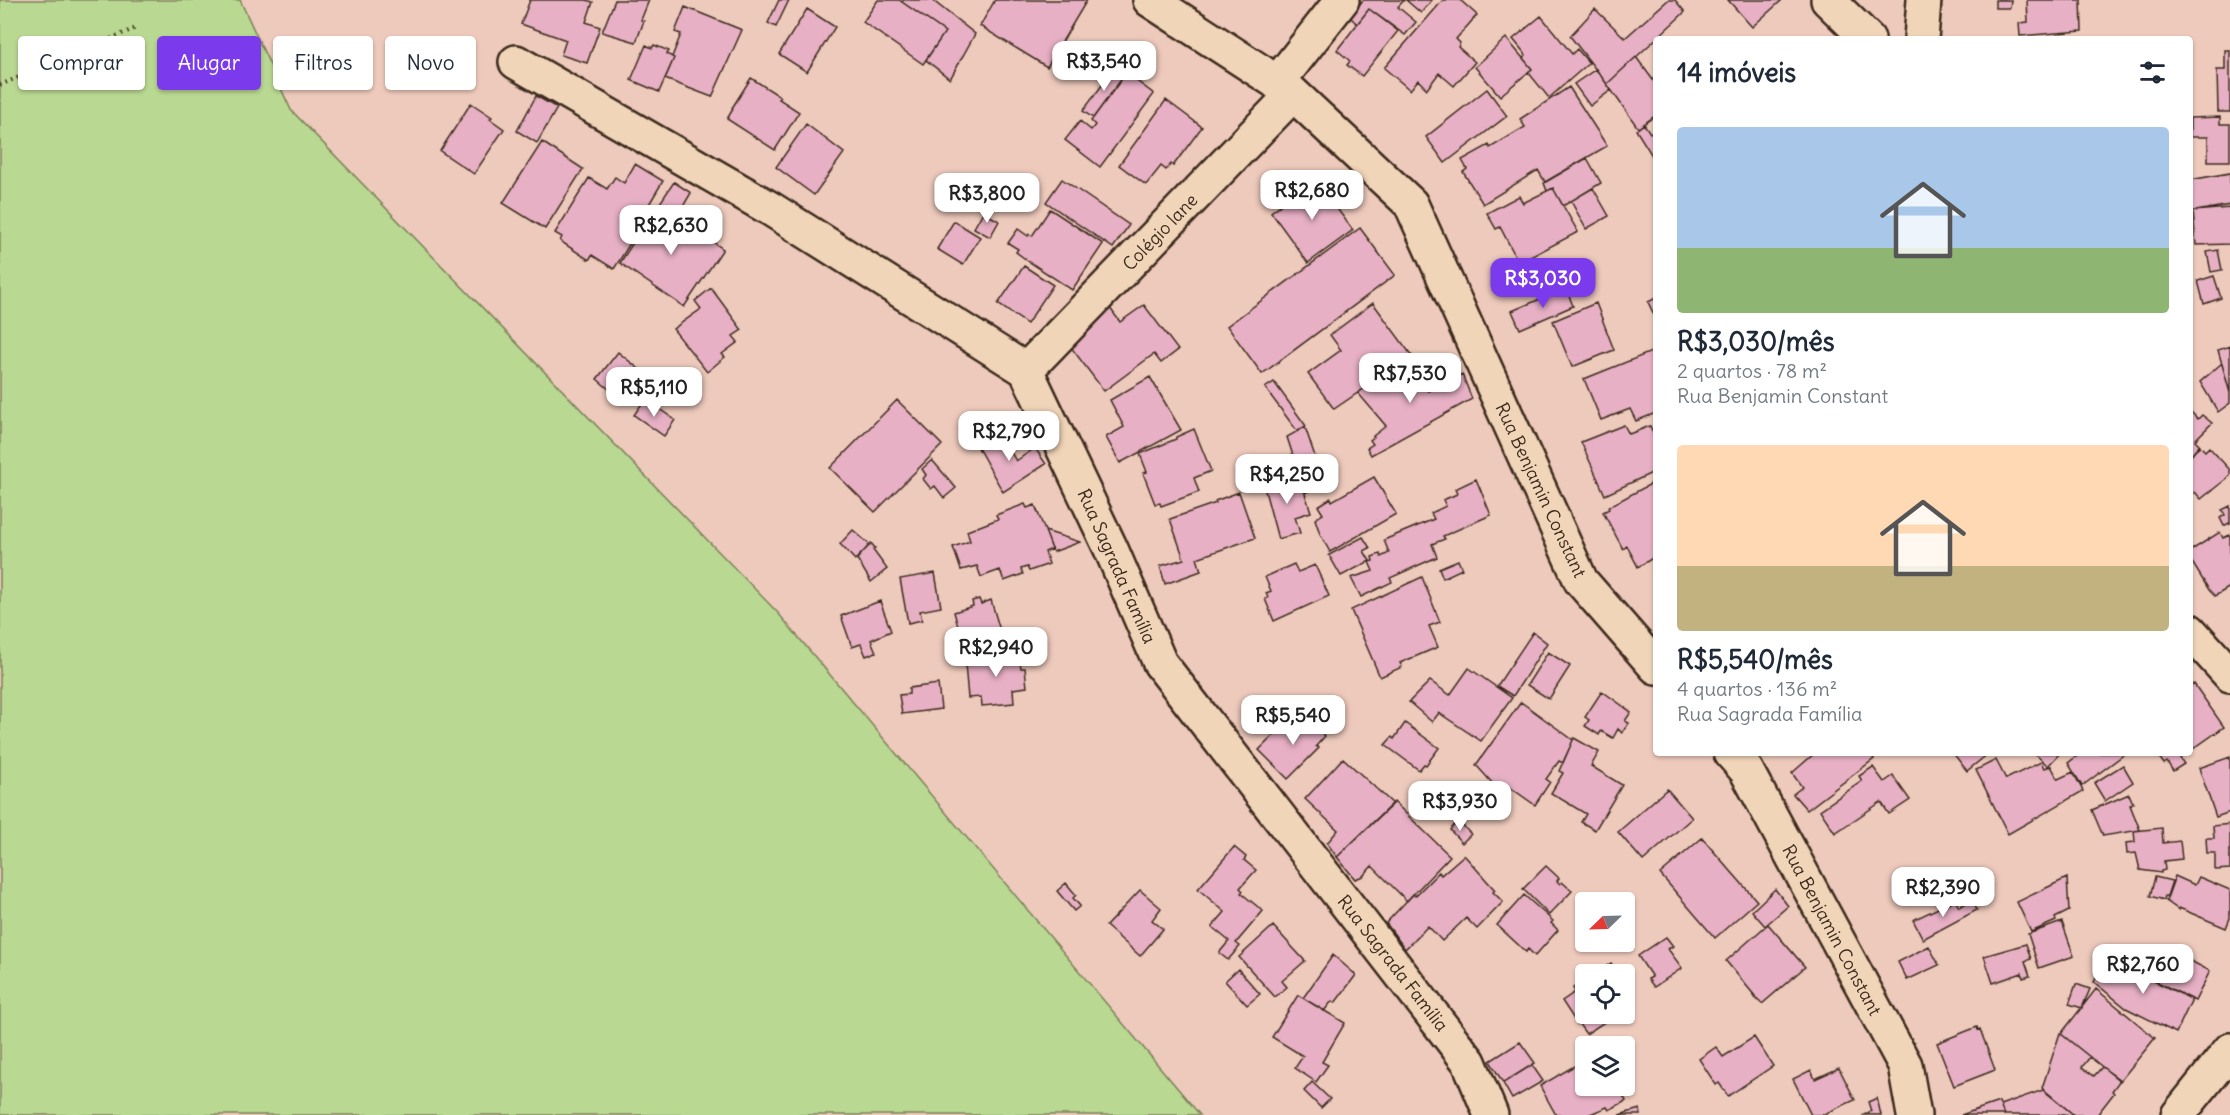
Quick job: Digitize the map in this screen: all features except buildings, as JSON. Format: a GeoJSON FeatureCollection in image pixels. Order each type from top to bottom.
{"type":"FeatureCollection","features":[{"type":"Feature","properties":{"kind":"street","name":"Rua Benjamin Constant"},"geometry":{"type":"LineString","coordinates":[[1150,0],[1285,88],[1411,204],[1581,581],[1653,664]]}},
{"type":"Feature","properties":{"kind":"street","name":"Colégio lane"},"geometry":{"type":"LineString","coordinates":[[1026,370],[1285,88],[1342,0]]}},
{"type":"Feature","properties":{"kind":"street"},"geometry":{"type":"LineString","coordinates":[[1828,0],[1865,36]]}},
{"type":"Feature","properties":{"kind":"street"},"geometry":{"type":"LineString","coordinates":[[1921,36],[1924,0]]}},
{"type":"Feature","properties":{"kind":"street"},"geometry":{"type":"LineString","coordinates":[[516,62],[771,209],[1026,370]]}},
{"type":"Feature","properties":{"kind":"street","name":"Rua Sagrada Família"},"geometry":{"type":"LineString","coordinates":[[1026,370],[1112,549],[1160,663],[1469,1062],[1491,1115]]}},
{"type":"Feature","properties":{"kind":"street"},"geometry":{"type":"LineString","coordinates":[[2193,634],[2230,675]]}},
{"type":"Feature","properties":{"kind":"street","name":"Rua Benjamin Constant"},"geometry":{"type":"LineString","coordinates":[[1734,756],[1746,770],[1905,1065],[1914,1115]]}},
{"type":"Feature","properties":{"kind":"street"},"geometry":{"type":"LineString","coordinates":[[2178,1115],[2230,1050]]}},
{"type":"Feature","properties":{"kind":"path"},"geometry":{"type":"LineString","coordinates":[[0,85],[136,28]]}},
{"type":"Feature","properties":{"kind":"green space"},"geometry":{"type":"Polygon","coordinates":[[[0,0],[240,0],[257,36],[157,36],[157,90],[261,90],[261,45],[273,71],[273,90],[282,90],[291,110],[778,613],[1200,1115],[0,1115],[0,0]]]}}]}
